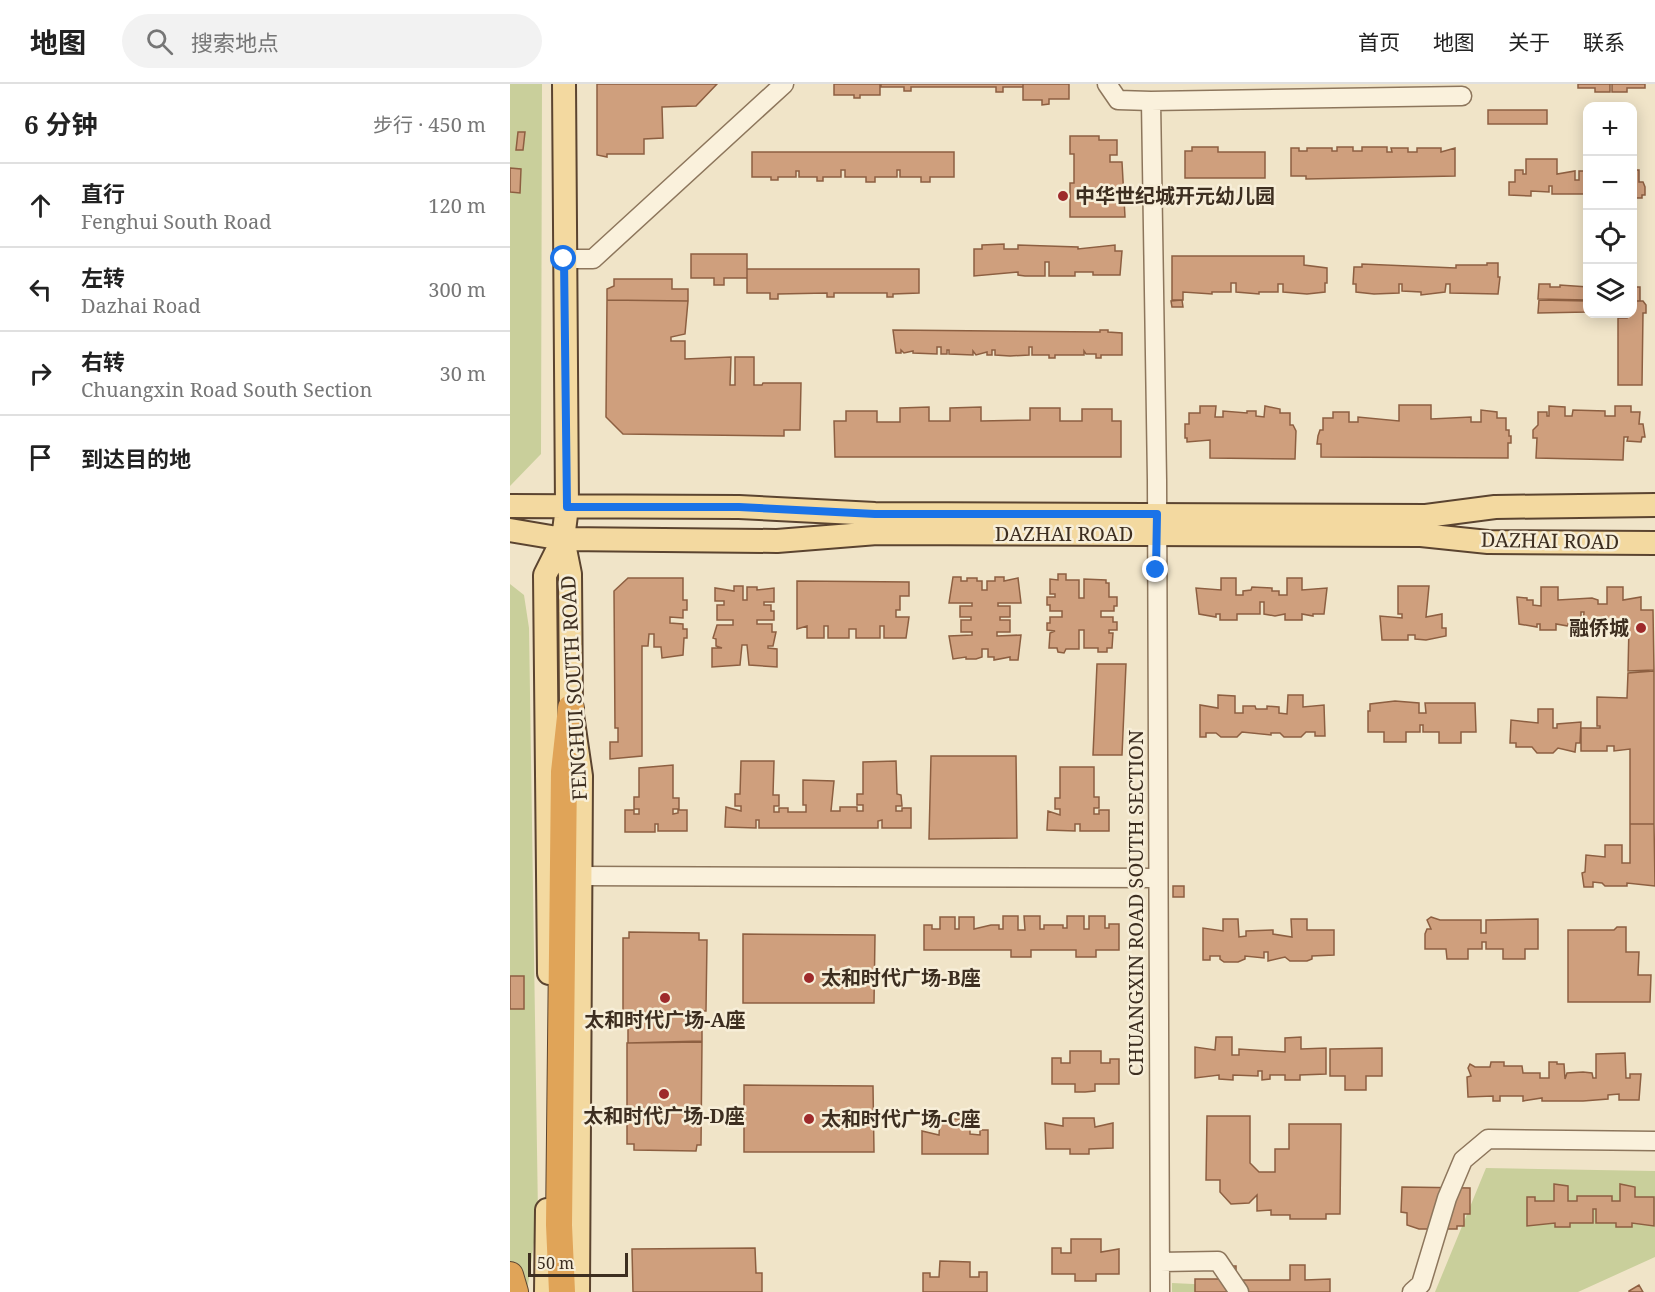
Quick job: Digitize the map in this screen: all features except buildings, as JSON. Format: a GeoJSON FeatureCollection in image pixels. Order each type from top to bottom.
{"type":"FeatureCollection","features":[{"type":"Feature","properties":{"kind":"highway"},"geometry":{"type":"LineString","coordinates":[[562,1292],[559,1225],[571,876],[564,772],[571,708]]}},
{"type":"Feature","properties":{"kind":"highway"},"geometry":{"type":"LineString","coordinates":[[510,1275],[515,1292]]}},
{"type":"Feature","properties":{"kind":"main road","name":"FENGHUI SOUTH ROAD"},"geometry":{"type":"LineString","coordinates":[[564,84],[567,507],[563,539],[570,574],[571,708]]}},
{"type":"Feature","properties":{"kind":"main road","name":"DAZHAI ROAD"},"geometry":{"type":"LineString","coordinates":[[510,530],[563,539],[777,541],[877,533],[1426,516],[1495,507],[1655,505]]}},
{"type":"Feature","properties":{"kind":"main road","name":"DAZHAI ROAD"},"geometry":{"type":"LineString","coordinates":[[510,506],[739,507],[1421,535],[1488,542],[1655,543]]}},
{"type":"Feature","properties":{"kind":"main road"},"geometry":{"type":"LineString","coordinates":[[546,1292],[550,873],[545,574],[563,539]]}},
{"type":"Feature","properties":{"kind":"main road"},"geometry":{"type":"LineString","coordinates":[[571,876],[578,1292]]}},
{"type":"Feature","properties":{"kind":"street"},"geometry":{"type":"LineString","coordinates":[[564,259],[593,259],[784,84]]}},
{"type":"Feature","properties":{"kind":"street"},"geometry":{"type":"LineString","coordinates":[[1107,84],[1118,100],[1151,102],[1462,96]]}},
{"type":"Feature","properties":{"kind":"street","name":"CHUANGXIN ROAD SOUTH SECTION"},"geometry":{"type":"LineString","coordinates":[[1151,102],[1157,524],[1160,1292]]}},
{"type":"Feature","properties":{"kind":"street"},"geometry":{"type":"LineString","coordinates":[[571,876],[1158,878]]}},
{"type":"Feature","properties":{"kind":"street"},"geometry":{"type":"LineString","coordinates":[[1412,1292],[1420,1284],[1447,1198],[1463,1160],[1488,1139],[1655,1141]]}},
{"type":"Feature","properties":{"kind":"street"},"geometry":{"type":"LineString","coordinates":[[1160,1262],[1218,1261],[1239,1292]]}},
{"type":"Feature","properties":{"kind":"green space"},"geometry":{"type":"Polygon","coordinates":[[[510,84],[542,84],[541,454],[510,486],[510,84]]]}},
{"type":"Feature","properties":{"kind":"green space"},"geometry":{"type":"Polygon","coordinates":[[[510,584],[524,595],[529,628],[538,1214],[527,1292],[510,1292],[510,584]]]}},
{"type":"Feature","properties":{"kind":"green space"},"geometry":{"type":"Polygon","coordinates":[[[1486,1168],[1655,1171],[1655,1257],[1578,1292],[1435,1292],[1486,1168]]]}},
{"type":"Feature","properties":{"kind":"green space"},"geometry":{"type":"Polygon","coordinates":[[[1172,1283],[1214,1285],[1218,1292],[1172,1292],[1172,1283]]]}},
{"type":"Feature","properties":{"kind":"place","name":"中华世纪城开元幼儿园"},"geometry":{"type":"Point","coordinates":[1063,196]}},
{"type":"Feature","properties":{"kind":"place","name":"融侨城"},"geometry":{"type":"Point","coordinates":[1641,628]}},
{"type":"Feature","properties":{"kind":"place","name":"太和时代广场-B座"},"geometry":{"type":"Point","coordinates":[809,978]}},
{"type":"Feature","properties":{"kind":"place","name":"太和时代广场-A座"},"geometry":{"type":"Point","coordinates":[665,998]}},
{"type":"Feature","properties":{"kind":"place","name":"太和时代广场-D座"},"geometry":{"type":"Point","coordinates":[664,1094]}},
{"type":"Feature","properties":{"kind":"place","name":"太和时代广场-C座"},"geometry":{"type":"Point","coordinates":[809,1119]}},
{"type":"Feature","properties":{"kind":"route"},"geometry":{"type":"LineString","coordinates":[[564,259],[567,507],[739,507],[875,514],[1157,514],[1156,570]]}}]}
